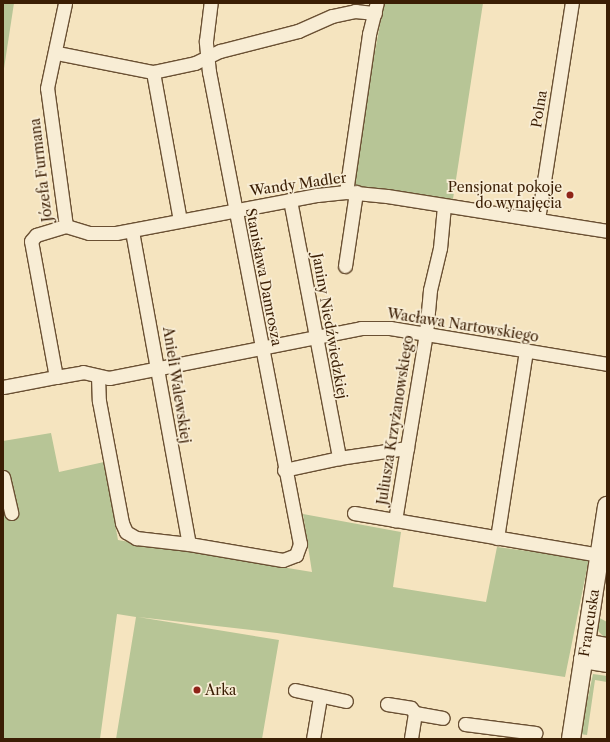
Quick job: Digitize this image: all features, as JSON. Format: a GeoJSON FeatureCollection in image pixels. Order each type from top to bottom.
{"type":"FeatureCollection","features":[{"type":"Feature","properties":{"kind":"street","name":"Józefa Furmana"},"geometry":{"type":"LineString","coordinates":[[56,377],[31,241],[36,235],[66,226],[47,88],[49,71],[56,53],[65,3]]}},
{"type":"Feature","properties":{"kind":"street","name":"Stanisława Damrosza"},"geometry":{"type":"LineString","coordinates":[[189,544],[283,560],[296,555],[300,544],[284,470],[207,57],[212,3]]}},
{"type":"Feature","properties":{"kind":"street","name":"Polna"},"geometry":{"type":"LineString","coordinates":[[538,219],[572,3]]}},
{"type":"Feature","properties":{"kind":"street"},"geometry":{"type":"LineString","coordinates":[[56,53],[153,72],[195,63],[220,51],[298,31],[332,16],[376,8],[351,192],[345,266]]}},
{"type":"Feature","properties":{"kind":"street"},"geometry":{"type":"LineString","coordinates":[[153,72],[180,221]]}},
{"type":"Feature","properties":{"kind":"street","name":"Wandy Madler"},"geometry":{"type":"LineString","coordinates":[[66,226],[88,233],[132,231],[290,200],[351,192],[538,219],[607,231]]}},
{"type":"Feature","properties":{"kind":"street","name":"Janiny Niedźwiedzkiej"},"geometry":{"type":"LineString","coordinates":[[290,200],[339,458]]}},
{"type":"Feature","properties":{"kind":"street","name":"Juliusza Krzyżanowskiego"},"geometry":{"type":"LineString","coordinates":[[395,520],[426,333],[444,206]]}},
{"type":"Feature","properties":{"kind":"street","name":"Anieli Walewskiej"},"geometry":{"type":"LineString","coordinates":[[132,231],[189,544]]}},
{"type":"Feature","properties":{"kind":"street","name":"Wacława Nartowskiego"},"geometry":{"type":"LineString","coordinates":[[56,377],[83,372],[109,378],[157,370],[316,336],[361,328],[390,328],[426,333],[607,364]]}},
{"type":"Feature","properties":{"kind":"street"},"geometry":{"type":"LineString","coordinates":[[497,538],[526,351]]}},
{"type":"Feature","properties":{"kind":"street"},"geometry":{"type":"LineString","coordinates":[[98,376],[99,401],[122,523],[126,532],[136,538],[189,544]]}},
{"type":"Feature","properties":{"kind":"street"},"geometry":{"type":"LineString","coordinates":[[3,387],[56,377]]}},
{"type":"Feature","properties":{"kind":"street"},"geometry":{"type":"LineString","coordinates":[[284,470],[339,458],[407,448]]}},
{"type":"Feature","properties":{"kind":"street"},"geometry":{"type":"LineString","coordinates":[[3,476],[11,513]]}},
{"type":"Feature","properties":{"kind":"street","name":"Francuska"},"geometry":{"type":"LineString","coordinates":[[571,739],[607,506]]}},
{"type":"Feature","properties":{"kind":"street","name":"Juliusza Krzyżanowskiego"},"geometry":{"type":"LineString","coordinates":[[354,513],[599,555]]}},
{"type":"Feature","properties":{"kind":"street"},"geometry":{"type":"LineString","coordinates":[[584,651],[607,647]]}},
{"type":"Feature","properties":{"kind":"street"},"geometry":{"type":"LineString","coordinates":[[584,651],[607,663]]}},
{"type":"Feature","properties":{"kind":"street"},"geometry":{"type":"LineString","coordinates":[[295,690],[320,697],[346,701]]}},
{"type":"Feature","properties":{"kind":"street"},"geometry":{"type":"LineString","coordinates":[[313,739],[320,697]]}},
{"type":"Feature","properties":{"kind":"street"},"geometry":{"type":"LineString","coordinates":[[387,704],[411,708],[415,713],[443,718]]}},
{"type":"Feature","properties":{"kind":"street"},"geometry":{"type":"LineString","coordinates":[[411,739],[415,713]]}},
{"type":"Feature","properties":{"kind":"street"},"geometry":{"type":"LineString","coordinates":[[465,724],[509,734],[535,733]]}},
{"type":"Feature","properties":{"kind":"green space"},"geometry":{"type":"Polygon","coordinates":[[[3,3],[14,3],[3,75],[3,3]]]}},
{"type":"Feature","properties":{"kind":"green space"},"geometry":{"type":"Polygon","coordinates":[[[384,3],[483,3],[453,199],[357,188],[352,175],[384,3]]]}},
{"type":"Feature","properties":{"kind":"green space"},"geometry":{"type":"Polygon","coordinates":[[[51,433],[59,472],[104,462],[118,540],[312,572],[303,514],[401,532],[393,587],[486,602],[497,547],[589,559],[565,677],[277,633],[138,617],[279,640],[262,739],[116,739],[136,617],[117,614],[100,739],[3,739],[3,441],[51,433]]]}},
{"type":"Feature","properties":{"kind":"green space"},"geometry":{"type":"Polygon","coordinates":[[[596,616],[607,622],[607,640],[596,629],[596,616]]]}},
{"type":"Feature","properties":{"kind":"green space"},"geometry":{"type":"Polygon","coordinates":[[[593,674],[607,676],[607,682],[595,680],[587,735],[580,734],[593,674]]]}},
{"type":"Feature","properties":{"kind":"place","name":"Pensjonat pokoje do wynajęcia"},"geometry":{"type":"Point","coordinates":[570,195]}},
{"type":"Feature","properties":{"kind":"place","name":"Arka"},"geometry":{"type":"Point","coordinates":[197,690]}}]}
